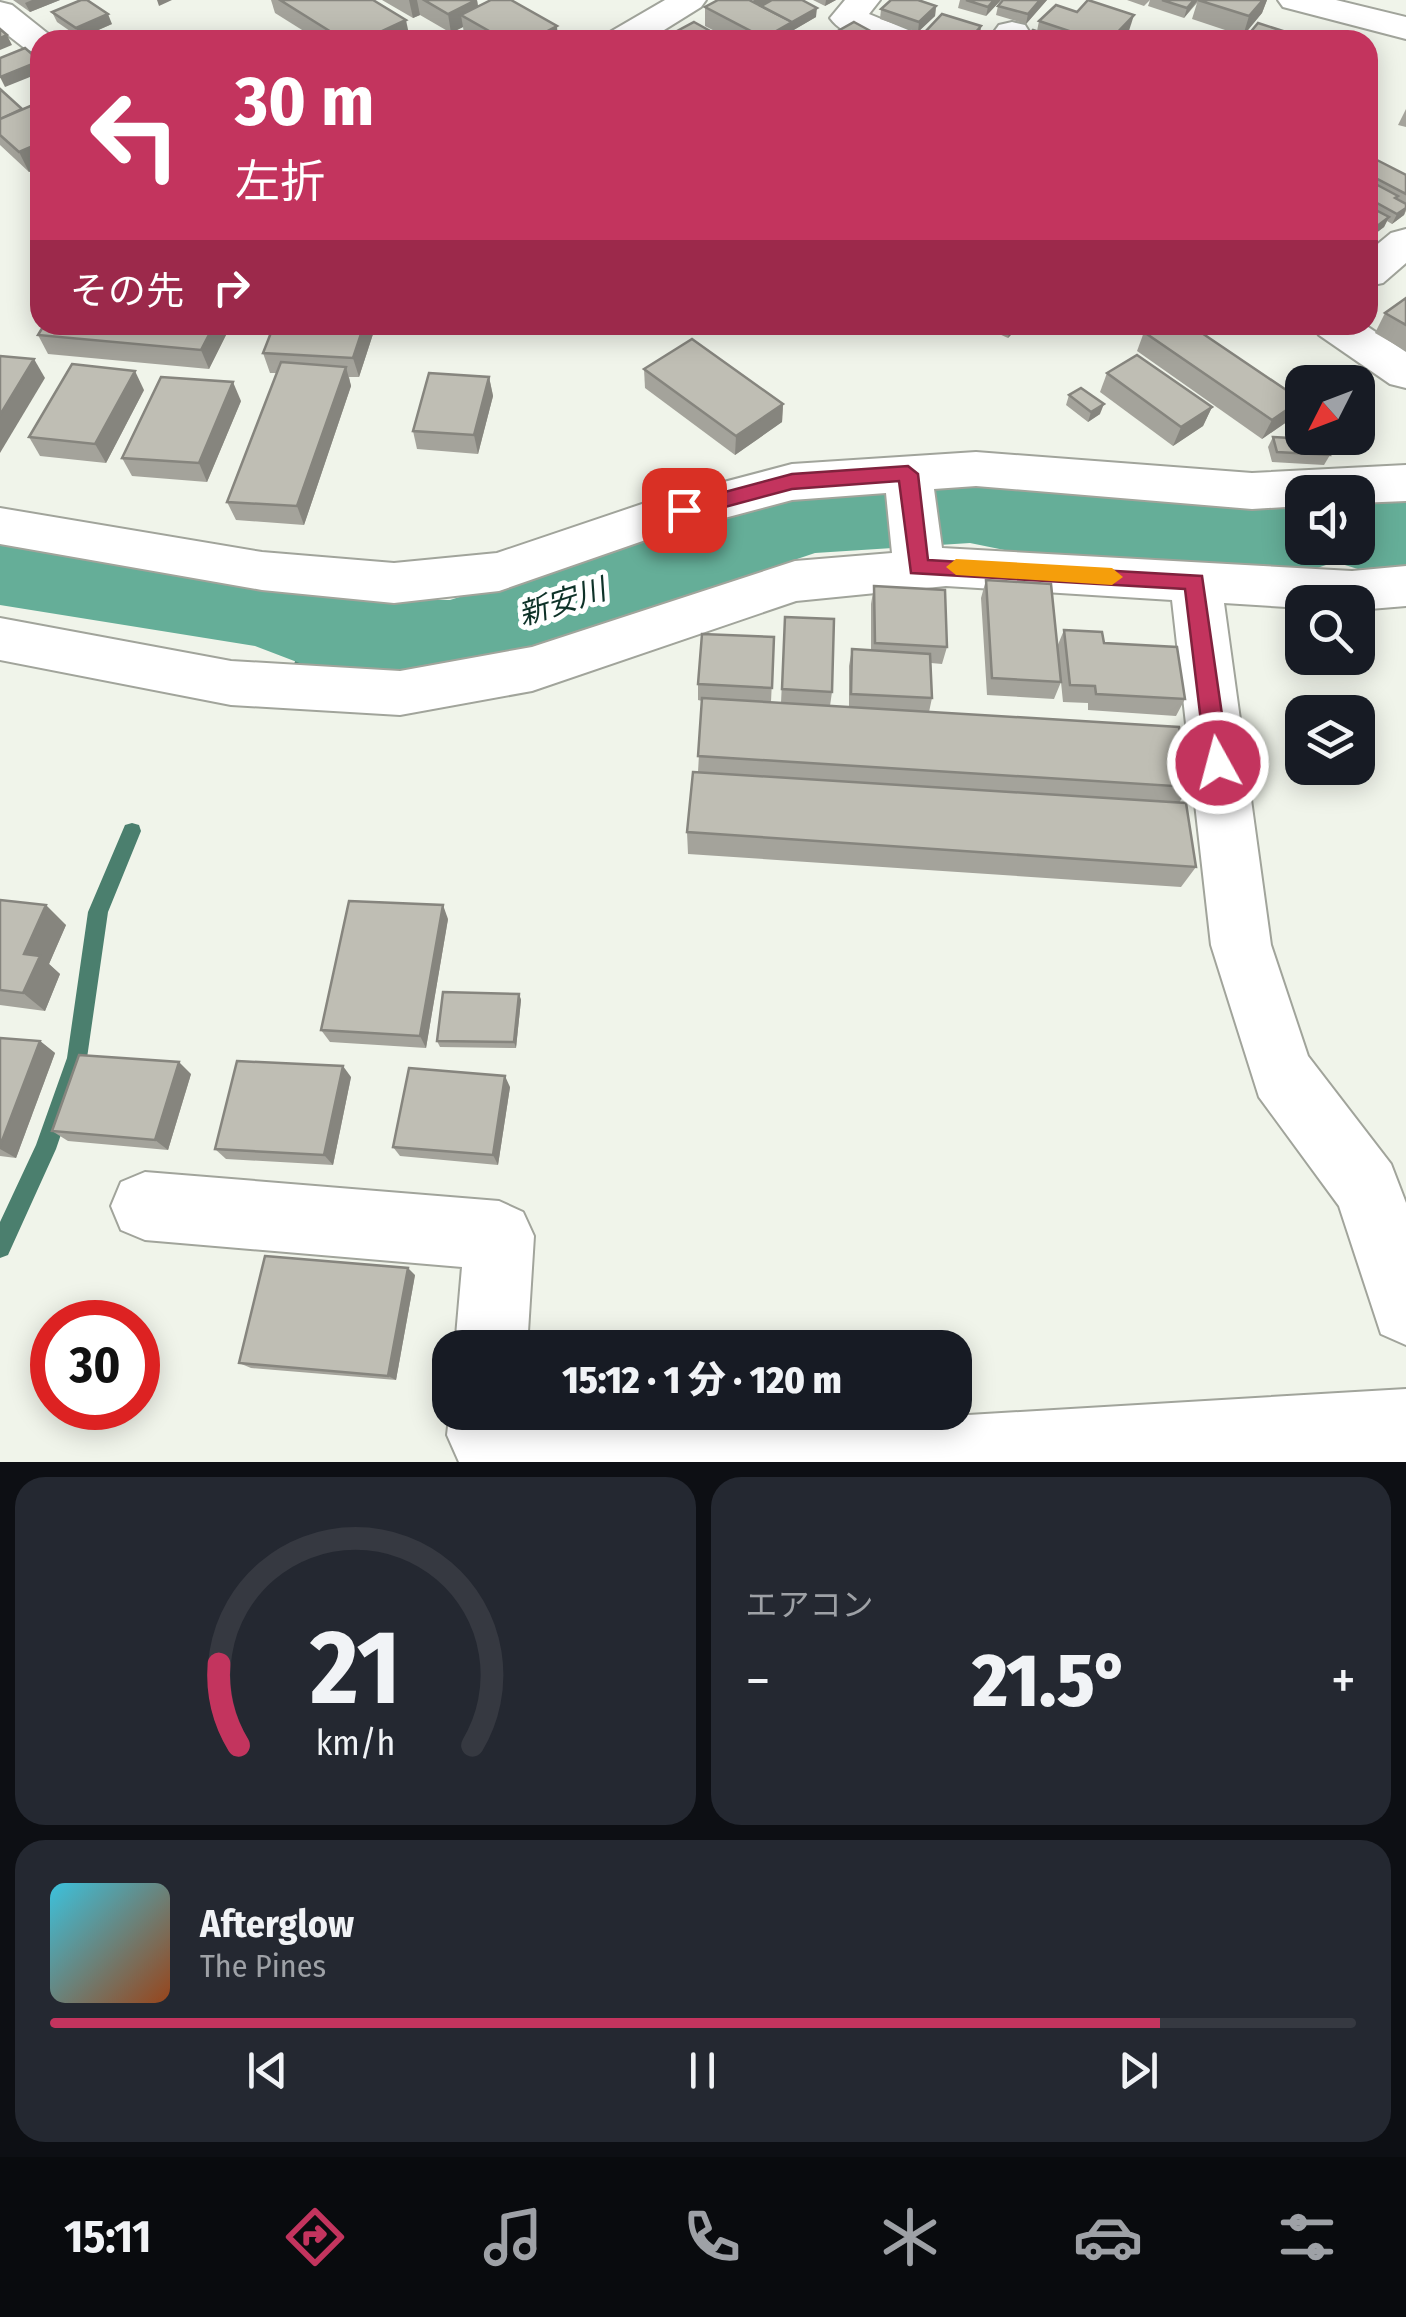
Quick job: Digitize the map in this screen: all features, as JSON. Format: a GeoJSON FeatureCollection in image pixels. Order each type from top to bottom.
{"type":"FeatureCollection","features":[{"type":"Feature","properties":{"kind":"street"},"geometry":{"type":"LineString","coordinates":[[640,30],[690,0]]}},
{"type":"Feature","properties":{"kind":"street"},"geometry":{"type":"LineString","coordinates":[[862,0],[848,18],[876,30]]}},
{"type":"Feature","properties":{"kind":"street"},"geometry":{"type":"LineString","coordinates":[[1295,0],[1406,28]]}},
{"type":"Feature","properties":{"kind":"street"},"geometry":{"type":"LineString","coordinates":[[0,12],[30,34]]}},
{"type":"Feature","properties":{"kind":"street"},"geometry":{"type":"LineString","coordinates":[[1378,265],[1406,242]]}},
{"type":"Feature","properties":{"kind":"street"},"geometry":{"type":"LineString","coordinates":[[1349,335],[1406,373]]}},
{"type":"Feature","properties":{"kind":"street"},"geometry":{"type":"LineString","coordinates":[[0,526],[262,571],[394,582],[499,572],[648,520],[792,482],[909,481],[976,469],[1252,492],[1406,484]]}},
{"type":"Feature","properties":{"kind":"street"},"geometry":{"type":"LineString","coordinates":[[909,481],[918,562]]}},
{"type":"Feature","properties":{"kind":"street"},"geometry":{"type":"LineString","coordinates":[[0,638],[230,683],[400,693],[532,669],[795,581],[918,562],[1352,592],[1406,586]]}},
{"type":"Feature","properties":{"kind":"street"},"geometry":{"type":"LineString","coordinates":[[1195,582],[1240,945],[1282,1074],[1367,1188],[1406,1309]]}},
{"type":"Feature","properties":{"kind":"street"},"geometry":{"type":"LineString","coordinates":[[145,1206],[499,1236],[492,1330]]}},
{"type":"Feature","properties":{"kind":"street"},"geometry":{"type":"LineString","coordinates":[[825,1430],[882,1458],[1406,1426]]}},
{"type":"Feature","properties":{"kind":"street"},"geometry":{"type":"LineString","coordinates":[[484,1430],[484,1435],[634,1430]]}},
{"type":"Feature","properties":{"kind":"building"},"geometry":{"type":"Polygon","coordinates":[[[81,0],[108,14],[76,28],[52,12],[81,0]]]}},
{"type":"Feature","properties":{"kind":"building"},"geometry":{"type":"Polygon","coordinates":[[[280,0],[373,0],[406,20],[384,30],[328,30],[280,0]]]}},
{"type":"Feature","properties":{"kind":"building"},"geometry":{"type":"Polygon","coordinates":[[[424,0],[476,0],[448,14],[424,0]]]}},
{"type":"Feature","properties":{"kind":"building"},"geometry":{"type":"Polygon","coordinates":[[[491,0],[511,0],[557,26],[549,30],[487,30],[461,15],[491,0]]]}},
{"type":"Feature","properties":{"kind":"building"},"geometry":{"type":"Polygon","coordinates":[[[718,0],[749,0],[792,22],[778,30],[749,30],[705,7],[718,0]]]}},
{"type":"Feature","properties":{"kind":"building"},"geometry":{"type":"Polygon","coordinates":[[[772,0],[802,0],[817,8],[792,22],[761,6],[772,0]]]}},
{"type":"Feature","properties":{"kind":"building"},"geometry":{"type":"Polygon","coordinates":[[[891,0],[918,0],[936,6],[919,22],[881,9],[891,0]]]}},
{"type":"Feature","properties":{"kind":"building"},"geometry":{"type":"Polygon","coordinates":[[[966,0],[994,0],[988,7],[966,0]]]}},
{"type":"Feature","properties":{"kind":"building"},"geometry":{"type":"Polygon","coordinates":[[[1003,0],[1040,0],[1028,14],[998,6],[1003,0]]]}},
{"type":"Feature","properties":{"kind":"building"},"geometry":{"type":"Polygon","coordinates":[[[1088,0],[1134,15],[1120,30],[1066,30],[1039,21],[1056,5],[1077,12],[1088,0]]]}},
{"type":"Feature","properties":{"kind":"building"},"geometry":{"type":"Polygon","coordinates":[[[1162,0],[1194,0],[1187,8],[1162,0]]]}},
{"type":"Feature","properties":{"kind":"building"},"geometry":{"type":"Polygon","coordinates":[[[1198,0],[1263,0],[1249,16],[1198,0]]]}},
{"type":"Feature","properties":{"kind":"building"},"geometry":{"type":"Polygon","coordinates":[[[942,14],[981,26],[978,30],[927,30],[942,14]]]}},
{"type":"Feature","properties":{"kind":"building"},"geometry":{"type":"Polygon","coordinates":[[[694,22],[708,30],[679,30],[694,22]]]}},
{"type":"Feature","properties":{"kind":"building"},"geometry":{"type":"Polygon","coordinates":[[[854,22],[869,30],[840,30],[854,22]]]}},
{"type":"Feature","properties":{"kind":"building"},"geometry":{"type":"Polygon","coordinates":[[[1258,23],[1280,30],[1252,30],[1258,23]]]}},
{"type":"Feature","properties":{"kind":"building"},"geometry":{"type":"Polygon","coordinates":[[[25,48],[30,52],[30,65],[0,77],[0,58],[25,48]]]}},
{"type":"Feature","properties":{"kind":"building"},"geometry":{"type":"Polygon","coordinates":[[[0,89],[22,109],[0,119],[0,89]]]}},
{"type":"Feature","properties":{"kind":"building"},"geometry":{"type":"Polygon","coordinates":[[[30,106],[30,147],[19,152],[0,135],[0,119],[30,106]]]}},
{"type":"Feature","properties":{"kind":"building"},"geometry":{"type":"Polygon","coordinates":[[[1378,161],[1406,175],[1406,194],[1378,179],[1378,161]]]}},
{"type":"Feature","properties":{"kind":"building"},"geometry":{"type":"Polygon","coordinates":[[[1378,185],[1406,204],[1397,214],[1378,204],[1378,185]]]}},
{"type":"Feature","properties":{"kind":"building"},"geometry":{"type":"Polygon","coordinates":[[[1378,211],[1389,217],[1378,225],[1378,211]]]}},
{"type":"Feature","properties":{"kind":"building"},"geometry":{"type":"Polygon","coordinates":[[[1406,298],[1406,325],[1385,313],[1406,298]]]}},
{"type":"Feature","properties":{"kind":"building"},"geometry":{"type":"Polygon","coordinates":[[[38,335],[209,335],[201,350],[38,335]]]}},
{"type":"Feature","properties":{"kind":"building"},"geometry":{"type":"Polygon","coordinates":[[[270,335],[361,335],[353,358],[263,353],[270,335]]]}},
{"type":"Feature","properties":{"kind":"building"},"geometry":{"type":"Polygon","coordinates":[[[1148,335],[1205,335],[1285,389],[1285,411],[1272,420],[1148,335]]]}},
{"type":"Feature","properties":{"kind":"building"},"geometry":{"type":"Polygon","coordinates":[[[692,339],[783,404],[736,436],[644,369],[692,339]]]}},
{"type":"Feature","properties":{"kind":"building"},"geometry":{"type":"Polygon","coordinates":[[[1137,355],[1212,407],[1181,427],[1107,373],[1137,355]]]}},
{"type":"Feature","properties":{"kind":"building"},"geometry":{"type":"Polygon","coordinates":[[[0,356],[34,359],[0,415],[0,356]]]}},
{"type":"Feature","properties":{"kind":"building"},"geometry":{"type":"Polygon","coordinates":[[[281,362],[346,367],[297,506],[227,502],[281,362]]]}},
{"type":"Feature","properties":{"kind":"building"},"geometry":{"type":"Polygon","coordinates":[[[72,364],[135,371],[95,444],[29,437],[72,364]]]}},
{"type":"Feature","properties":{"kind":"building"},"geometry":{"type":"Polygon","coordinates":[[[429,373],[489,377],[474,435],[413,431],[429,373]]]}},
{"type":"Feature","properties":{"kind":"building"},"geometry":{"type":"Polygon","coordinates":[[[161,377],[233,382],[199,463],[122,458],[161,377]]]}},
{"type":"Feature","properties":{"kind":"building"},"geometry":{"type":"Polygon","coordinates":[[[1081,388],[1104,404],[1091,412],[1069,395],[1081,388]]]}},
{"type":"Feature","properties":{"kind":"building"},"geometry":{"type":"Polygon","coordinates":[[[1273,437],[1285,438],[1285,452],[1277,452],[1273,437]]]}},
{"type":"Feature","properties":{"kind":"building"},"geometry":{"type":"Polygon","coordinates":[[[986,580],[1051,584],[1061,682],[992,678],[986,580]]]}},
{"type":"Feature","properties":{"kind":"building"},"geometry":{"type":"Polygon","coordinates":[[[874,586],[945,590],[947,647],[875,643],[874,586]]]}},
{"type":"Feature","properties":{"kind":"building"},"geometry":{"type":"Polygon","coordinates":[[[785,617],[834,619],[832,692],[782,689],[785,617]]]}},
{"type":"Feature","properties":{"kind":"building"},"geometry":{"type":"Polygon","coordinates":[[[1064,630],[1102,632],[1104,643],[1177,647],[1185,699],[1096,694],[1095,686],[1070,685],[1064,630]]]}},
{"type":"Feature","properties":{"kind":"building"},"geometry":{"type":"Polygon","coordinates":[[[702,634],[774,637],[772,688],[698,684],[702,634]]]}},
{"type":"Feature","properties":{"kind":"building"},"geometry":{"type":"Polygon","coordinates":[[[852,649],[930,654],[932,698],[851,694],[852,649]]]}},
{"type":"Feature","properties":{"kind":"building"},"geometry":{"type":"Polygon","coordinates":[[[702,698],[1179,727],[1189,787],[698,756],[702,698]]]}},
{"type":"Feature","properties":{"kind":"building"},"geometry":{"type":"Polygon","coordinates":[[[693,772],[1186,803],[1196,867],[687,832],[693,772]]]}},
{"type":"Feature","properties":{"kind":"building"},"geometry":{"type":"Polygon","coordinates":[[[0,900],[46,905],[24,954],[40,956],[23,993],[0,990],[0,900]]]}},
{"type":"Feature","properties":{"kind":"building"},"geometry":{"type":"Polygon","coordinates":[[[349,901],[443,905],[420,1036],[321,1030],[349,901]]]}},
{"type":"Feature","properties":{"kind":"building"},"geometry":{"type":"Polygon","coordinates":[[[443,992],[519,994],[514,1042],[437,1041],[443,992]]]}},
{"type":"Feature","properties":{"kind":"building"},"geometry":{"type":"Polygon","coordinates":[[[0,1038],[40,1041],[0,1146],[0,1038]]]}},
{"type":"Feature","properties":{"kind":"building"},"geometry":{"type":"Polygon","coordinates":[[[79,1055],[179,1062],[155,1140],[52,1131],[79,1055]]]}},
{"type":"Feature","properties":{"kind":"building"},"geometry":{"type":"Polygon","coordinates":[[[237,1061],[343,1066],[324,1155],[215,1149],[237,1061]]]}},
{"type":"Feature","properties":{"kind":"building"},"geometry":{"type":"Polygon","coordinates":[[[409,1068],[505,1076],[493,1155],[393,1147],[409,1068]]]}},
{"type":"Feature","properties":{"kind":"building"},"geometry":{"type":"Polygon","coordinates":[[[265,1256],[408,1268],[388,1376],[239,1363],[265,1256]]]}},
{"type":"Feature","properties":{"kind":"waterway","name":"新安川"},"geometry":{"type":"LineString","coordinates":[[0,570],[268,611],[331,637],[450,638],[812,520],[970,510],[1043,524],[1285,540]]}},
{"type":"Feature","properties":{"kind":"waterway","name":"新安川"},"geometry":{"type":"LineString","coordinates":[[1375,534],[1406,531]]}},
{"type":"Feature","properties":{"kind":"waterway"},"geometry":{"type":"LineString","coordinates":[[302,664],[331,637]]}},
{"type":"Feature","properties":{"kind":"waterway"},"geometry":{"type":"LineString","coordinates":[[0,1247],[45,1149],[77,1058],[98,912],[132,831]]}},
{"type":"Feature","properties":{"kind":"slow traffic"},"geometry":{"type":"LineString","coordinates":[[956,567],[1112,577]]}},
{"type":"Feature","properties":{"kind":"route"},"geometry":{"type":"LineString","coordinates":[[684,510],[792,482],[908,474],[919,568],[1195,582],[1218,763]]}}]}
